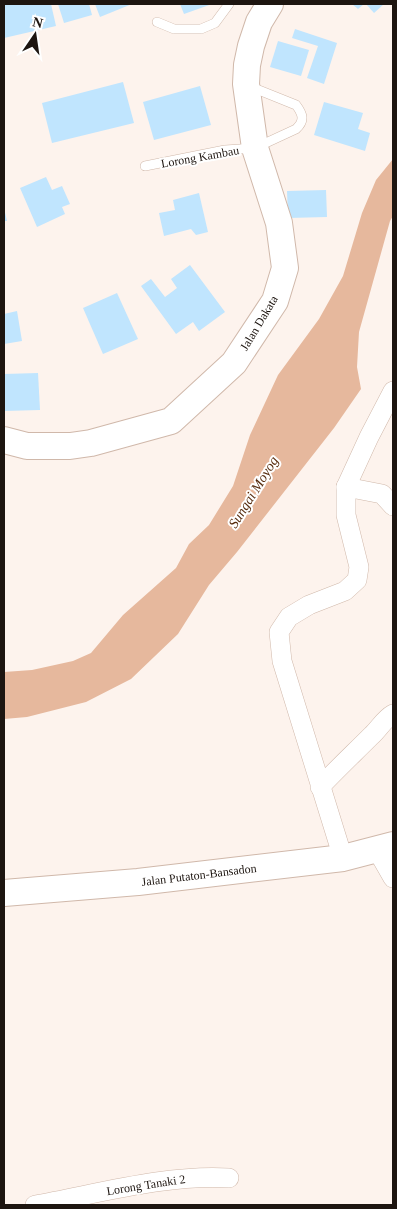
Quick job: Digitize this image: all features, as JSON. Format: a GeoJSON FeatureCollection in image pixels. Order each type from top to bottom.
{"type":"FeatureCollection","features":[{"type":"Feature","properties":{"kind":"street","name":"Jalan Dakata"},"geometry":{"type":"LineString","coordinates":[[4,440],[27,446],[70,446],[91,443],[171,421],[234,363],[275,302],[285,268],[279,223],[255,148],[246,84],[251,46],[259,22],[270,4]]}},
{"type":"Feature","properties":{"kind":"street"},"geometry":{"type":"LineString","coordinates":[[343,858],[282,661],[279,632],[289,617],[309,605],[345,591],[357,580],[359,567],[346,515],[346,487],[368,438],[393,392]]}},
{"type":"Feature","properties":{"kind":"street"},"geometry":{"type":"LineString","coordinates":[[346,487],[382,494],[393,506]]}},
{"type":"Feature","properties":{"kind":"street"},"geometry":{"type":"LineString","coordinates":[[320,787],[393,714]]}},
{"type":"Feature","properties":{"kind":"street"},"geometry":{"type":"LineString","coordinates":[[385,848],[393,878]]}},
{"type":"Feature","properties":{"kind":"street","name":"Jalan Putaton-Bansadon"},"geometry":{"type":"LineString","coordinates":[[4,893],[138,882],[343,858],[385,848]]}},
{"type":"Feature","properties":{"kind":"street","name":"Lorong Tanaki 2"},"geometry":{"type":"LineString","coordinates":[[35,1205],[163,1181],[189,1178],[229,1178]]}},
{"type":"Feature","properties":{"kind":"lane"},"geometry":{"type":"LineString","coordinates":[[156,22],[174,29],[200,28],[215,23],[229,4]]}},
{"type":"Feature","properties":{"kind":"lane","name":"Lorong Kambau"},"geometry":{"type":"LineString","coordinates":[[145,166],[225,150],[255,148],[296,130],[300,125],[302,117],[301,111],[296,105],[246,84]]}},
{"type":"Feature","properties":{"kind":"water","name":"Sungai Moyog"},"geometry":{"type":"Polygon","coordinates":[[[393,159],[393,216],[359,332],[357,367],[361,389],[334,428],[209,585],[178,634],[131,679],[86,702],[27,717],[4,719],[4,672],[32,670],[73,661],[91,653],[123,615],[176,568],[189,544],[209,525],[233,486],[250,435],[278,375],[319,319],[343,276],[362,213],[376,180],[393,159]]]}},
{"type":"Feature","properties":{"kind":"building"},"geometry":{"type":"Polygon","coordinates":[[[51,4],[56,26],[4,38],[4,5],[51,4]]]}},
{"type":"Feature","properties":{"kind":"building"},"geometry":{"type":"Polygon","coordinates":[[[58,4],[89,4],[92,15],[64,23],[58,4]]]}},
{"type":"Feature","properties":{"kind":"building"},"geometry":{"type":"Polygon","coordinates":[[[95,4],[132,4],[100,17],[95,4]]]}},
{"type":"Feature","properties":{"kind":"building"},"geometry":{"type":"Polygon","coordinates":[[[180,4],[212,4],[184,14],[180,4]]]}},
{"type":"Feature","properties":{"kind":"building"},"geometry":{"type":"Polygon","coordinates":[[[352,4],[364,4],[358,9],[352,4]]]}},
{"type":"Feature","properties":{"kind":"building"},"geometry":{"type":"Polygon","coordinates":[[[366,4],[384,4],[374,13],[366,4]]]}},
{"type":"Feature","properties":{"kind":"building"},"geometry":{"type":"Polygon","coordinates":[[[295,29],[337,43],[324,84],[307,78],[318,46],[292,38],[295,29]]]}},
{"type":"Feature","properties":{"kind":"building"},"geometry":{"type":"Polygon","coordinates":[[[278,41],[309,50],[301,76],[270,67],[278,41]]]}},
{"type":"Feature","properties":{"kind":"building"},"geometry":{"type":"Polygon","coordinates":[[[123,82],[134,123],[52,143],[42,103],[123,82]]]}},
{"type":"Feature","properties":{"kind":"building"},"geometry":{"type":"Polygon","coordinates":[[[200,86],[211,125],[154,140],[143,102],[200,86]]]}},
{"type":"Feature","properties":{"kind":"building"},"geometry":{"type":"Polygon","coordinates":[[[324,102],[363,113],[358,129],[370,133],[365,151],[314,135],[324,102]]]}},
{"type":"Feature","properties":{"kind":"building"},"geometry":{"type":"Polygon","coordinates":[[[46,177],[52,190],[62,186],[70,204],[62,207],[65,214],[37,227],[20,188],[46,177]]]}},
{"type":"Feature","properties":{"kind":"building"},"geometry":{"type":"Polygon","coordinates":[[[326,190],[327,217],[288,218],[287,191],[326,190]]]}},
{"type":"Feature","properties":{"kind":"building"},"geometry":{"type":"Polygon","coordinates":[[[199,193],[208,232],[196,235],[191,229],[164,236],[159,213],[175,210],[173,200],[199,193]]]}},
{"type":"Feature","properties":{"kind":"building"},"geometry":{"type":"Polygon","coordinates":[[[4,208],[7,221],[4,221],[4,208]]]}},
{"type":"Feature","properties":{"kind":"building"},"geometry":{"type":"Polygon","coordinates":[[[190,265],[225,312],[199,331],[193,322],[176,334],[141,286],[151,279],[165,297],[177,288],[171,279],[190,265]]]}},
{"type":"Feature","properties":{"kind":"building"},"geometry":{"type":"Polygon","coordinates":[[[117,293],[138,339],[103,354],[83,308],[117,293]]]}},
{"type":"Feature","properties":{"kind":"building"},"geometry":{"type":"Polygon","coordinates":[[[17,311],[22,341],[4,344],[4,314],[17,311]]]}},
{"type":"Feature","properties":{"kind":"building"},"geometry":{"type":"Polygon","coordinates":[[[38,373],[40,410],[4,411],[4,374],[38,373]]]}}]}
